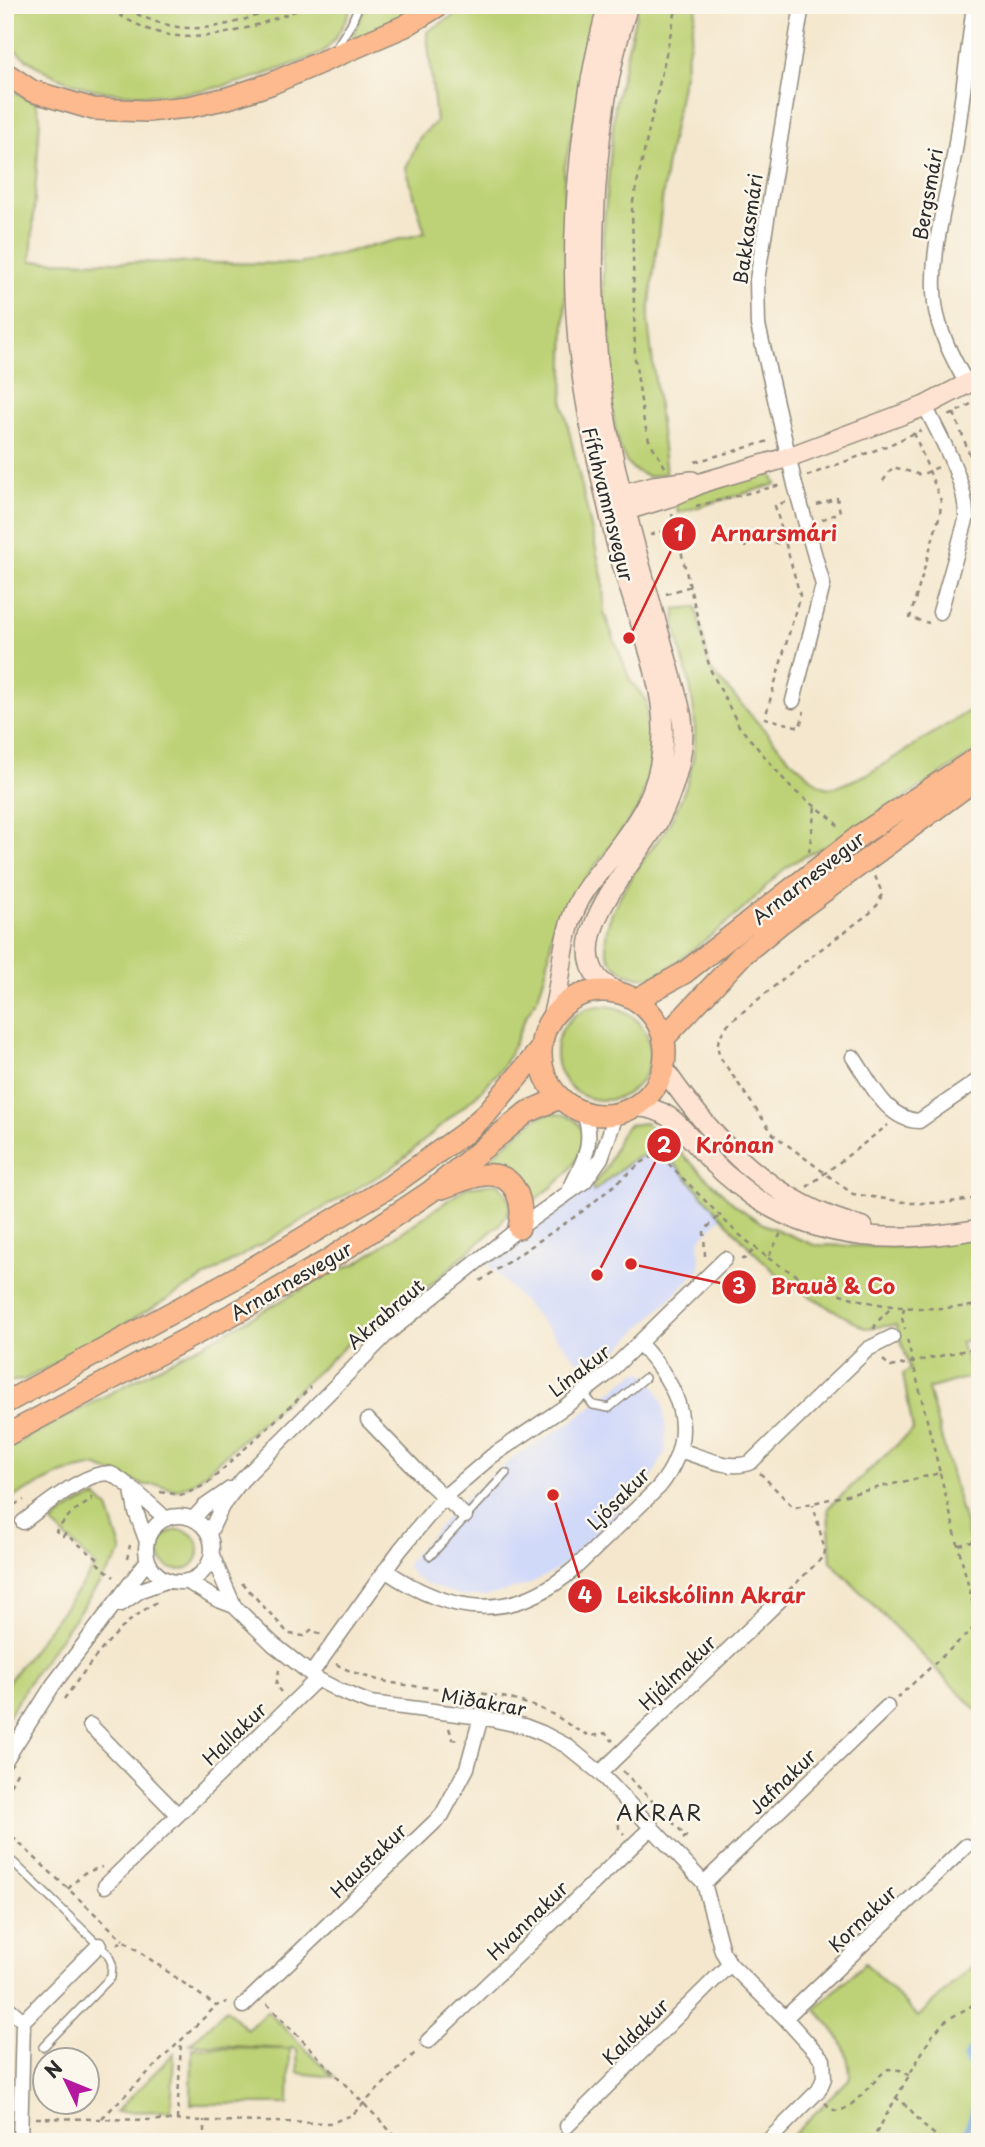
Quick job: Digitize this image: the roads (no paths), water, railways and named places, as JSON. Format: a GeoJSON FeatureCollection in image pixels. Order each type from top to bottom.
{"type":"FeatureCollection","features":[{"type":"Feature","properties":{"kind":"main road"},"geometry":{"type":"LineString","coordinates":[[5,73],[32,91],[93,109],[147,111],[188,107],[228,98],[270,84],[405,26],[439,5]]}},
{"type":"Feature","properties":{"kind":"main road","name":"Fífuhvammsvegur"},"geometry":{"type":"LineString","coordinates":[[608,5],[580,149],[575,249],[576,315],[592,441],[616,505],[679,704],[683,730],[676,779],[661,817],[636,858],[605,900],[592,929],[587,950],[592,968],[599,979],[615,991]]}},
{"type":"Feature","properties":{"kind":"main road"},"geometry":{"type":"LineString","coordinates":[[617,38],[615,24],[618,5]]}},
{"type":"Feature","properties":{"kind":"main road","name":"Fífuhvammsvegur"},"geometry":{"type":"LineString","coordinates":[[552,1017],[569,923],[581,898],[635,825],[655,788],[661,762],[663,731],[660,697],[616,505],[598,349],[595,274],[600,147],[617,38],[628,5]]}},
{"type":"Feature","properties":{"kind":"main road"},"geometry":{"type":"LineString","coordinates":[[616,505],[670,497],[704,482],[929,415],[973,380]]}},
{"type":"Feature","properties":{"kind":"main road","name":"Arnarnesvegur"},"geometry":{"type":"LineString","coordinates":[[637,999],[684,973],[862,834],[980,755]]}},
{"type":"Feature","properties":{"kind":"main road","name":"Arnarnesvegur"},"geometry":{"type":"LineString","coordinates":[[664,1038],[733,964],[782,922],[980,776]]}},
{"type":"Feature","properties":{"kind":"main road"},"geometry":{"type":"LineString","coordinates":[[552,1017],[564,1004],[579,995],[597,990],[615,991],[637,999],[654,1016],[664,1038],[664,1069],[648,1097],[627,1110]]}},
{"type":"Feature","properties":{"kind":"main road","name":"Arnarnesvegur"},"geometry":{"type":"LineString","coordinates":[[5,1404],[239,1276],[389,1187],[466,1132],[487,1113],[540,1050],[552,1017]]}},
{"type":"Feature","properties":{"kind":"main road"},"geometry":{"type":"LineString","coordinates":[[540,1050],[542,1068],[559,1098],[583,1112],[601,1115],[648,1106],[673,1118],[723,1171],[755,1198],[803,1223],[851,1236],[904,1238],[980,1229]]}},
{"type":"Feature","properties":{"kind":"main road"},"geometry":{"type":"LineString","coordinates":[[664,1069],[733,1153],[779,1192],[856,1226],[904,1238]]}},
{"type":"Feature","properties":{"kind":"main road","name":"Arnarnesvegur"},"geometry":{"type":"LineString","coordinates":[[5,1436],[238,1312],[327,1261],[430,1192],[526,1112],[559,1098]]}},
{"type":"Feature","properties":{"kind":"main road"},"geometry":{"type":"LineString","coordinates":[[430,1192],[485,1174],[502,1177],[515,1188],[520,1199],[522,1216],[519,1228]]}},
{"type":"Feature","properties":{"kind":"street","name":"Bakkasmári"},"geometry":{"type":"LineString","coordinates":[[793,701],[823,586],[794,481],[758,325],[757,281],[802,5]]}},
{"type":"Feature","properties":{"kind":"street","name":"Bergsmári"},"geometry":{"type":"LineString","coordinates":[[973,380],[958,368],[940,324],[935,306],[934,272],[955,149],[974,5]]}},
{"type":"Feature","properties":{"kind":"street"},"geometry":{"type":"LineString","coordinates":[[929,415],[966,499],[966,520],[940,612]]}},
{"type":"Feature","properties":{"kind":"street"},"geometry":{"type":"LineString","coordinates":[[853,1057],[889,1109],[899,1117],[919,1121],[980,1079]]}},
{"type":"Feature","properties":{"kind":"street","name":"Akrabraut"},"geometry":{"type":"LineString","coordinates":[[209,1534],[222,1506],[242,1480],[388,1333],[593,1171],[601,1158],[614,1121],[627,1110]]}},
{"type":"Feature","properties":{"kind":"street","name":"Akrabraut"},"geometry":{"type":"LineString","coordinates":[[568,1193],[589,1148],[589,1133],[583,1112]]}},
{"type":"Feature","properties":{"kind":"street","name":"Línakur"},"geometry":{"type":"LineString","coordinates":[[314,1677],[385,1570],[444,1497],[507,1444],[584,1393],[640,1344],[725,1259]]}},
{"type":"Feature","properties":{"kind":"street"},"geometry":{"type":"LineString","coordinates":[[680,1450],[742,1467],[751,1462],[868,1349],[892,1337]]}},
{"type":"Feature","properties":{"kind":"street","name":"Ljósakur"},"geometry":{"type":"LineString","coordinates":[[385,1570],[434,1599],[464,1606],[504,1605],[534,1595],[569,1574],[651,1496],[667,1477],[680,1450],[681,1420],[676,1395],[664,1372],[640,1344]]}},
{"type":"Feature","properties":{"kind":"street"},"geometry":{"type":"LineString","coordinates":[[369,1420],[465,1516]]}},
{"type":"Feature","properties":{"kind":"street"},"geometry":{"type":"LineString","coordinates":[[23,1522],[100,1474],[113,1475],[166,1519]]}},
{"type":"Feature","properties":{"kind":"street","name":"Akrabraut"},"geometry":{"type":"LineString","coordinates":[[193,1519],[204,1507],[242,1480]]}},
{"type":"Feature","properties":{"kind":"street"},"geometry":{"type":"LineString","coordinates":[[131,1490],[147,1542],[148,1560],[153,1569],[169,1580]]}},
{"type":"Feature","properties":{"kind":"street"},"geometry":{"type":"LineString","coordinates":[[109,1613],[141,1590],[169,1580],[186,1581],[203,1572],[212,1555],[209,1534],[202,1525],[184,1516],[166,1519],[157,1524],[147,1542]]}},
{"type":"Feature","properties":{"kind":"street","name":"Miðakrar"},"geometry":{"type":"LineString","coordinates":[[212,1555],[234,1606],[273,1644],[314,1677],[370,1703],[481,1717],[524,1726],[567,1746],[600,1773],[704,1883],[722,1951],[730,1964],[786,2018],[823,2060],[824,2078],[815,2095],[767,2142]]}},
{"type":"Feature","properties":{"kind":"street"},"geometry":{"type":"LineString","coordinates":[[5,1761],[53,1685],[148,1560]]}},
{"type":"Feature","properties":{"kind":"street","name":"Miðakrar"},"geometry":{"type":"LineString","coordinates":[[186,1581],[216,1599],[234,1606]]}},
{"type":"Feature","properties":{"kind":"street","name":"Hjálmakur"},"geometry":{"type":"LineString","coordinates":[[600,1773],[780,1600]]}},
{"type":"Feature","properties":{"kind":"street","name":"Hallakur"},"geometry":{"type":"LineString","coordinates":[[105,1886],[314,1677]]}},
{"type":"Feature","properties":{"kind":"street","name":"Jafnakur"},"geometry":{"type":"LineString","coordinates":[[704,1883],[887,1707]]}},
{"type":"Feature","properties":{"kind":"street","name":"Haustakur"},"geometry":{"type":"LineString","coordinates":[[243,2006],[442,1815],[467,1768],[481,1717]]}},
{"type":"Feature","properties":{"kind":"street"},"geometry":{"type":"LineString","coordinates":[[90,1726],[177,1814]]}},
{"type":"Feature","properties":{"kind":"street","name":"Hvannakur"},"geometry":{"type":"LineString","coordinates":[[428,2041],[652,1828]]}},
{"type":"Feature","properties":{"kind":"street","name":"Kornakur"},"geometry":{"type":"LineString","coordinates":[[786,2018],[966,1846]]}},
{"type":"Feature","properties":{"kind":"street"},"geometry":{"type":"LineString","coordinates":[[20,2142],[23,2021],[103,1949]]}},
{"type":"Feature","properties":{"kind":"street","name":"Kaldakur"},"geometry":{"type":"LineString","coordinates":[[567,2126],[730,1964]]}},
{"type":"Feature","properties":{"kind":"street"},"geometry":{"type":"LineString","coordinates":[[5,2005],[23,2021]]}},
{"type":"Feature","properties":{"kind":"lane"},"geometry":{"type":"LineString","coordinates":[[326,60],[341,42],[359,5]]}},
{"type":"Feature","properties":{"kind":"lane"},"geometry":{"type":"LineString","coordinates":[[584,1393],[593,1405],[609,1408],[645,1378]]}},
{"type":"Feature","properties":{"kind":"lane"},"geometry":{"type":"LineString","coordinates":[[430,1556],[506,1473]]}},
{"type":"Feature","properties":{"kind":"lane"},"geometry":{"type":"LineString","coordinates":[[5,1869],[13,1862],[103,1949],[112,1964],[111,1977],[44,2046]]}},
{"type":"Feature","properties":{"kind":"waterway"},"geometry":{"type":"LineString","coordinates":[[963,2142],[975,2097],[971,2084],[973,2074],[965,2058],[968,2052],[980,2048]]}},
{"type":"Feature","properties":{"kind":"place","name":"Arnarsmári"},"geometry":{"type":"Point","coordinates":[629,638]}},
{"type":"Feature","properties":{"kind":"place","name":"Brauð & Co"},"geometry":{"type":"Point","coordinates":[631,1264]}},
{"type":"Feature","properties":{"kind":"place","name":"Krónan"},"geometry":{"type":"Point","coordinates":[597,1275]}},
{"type":"Feature","properties":{"kind":"place","name":"Leikskólinn Akrar"},"geometry":{"type":"Point","coordinates":[553,1495]}},
{"type":"Feature","properties":{"kind":"district","name":"AKRAR"},"geometry":{"type":"Point","coordinates":[660,1812]}}]}
